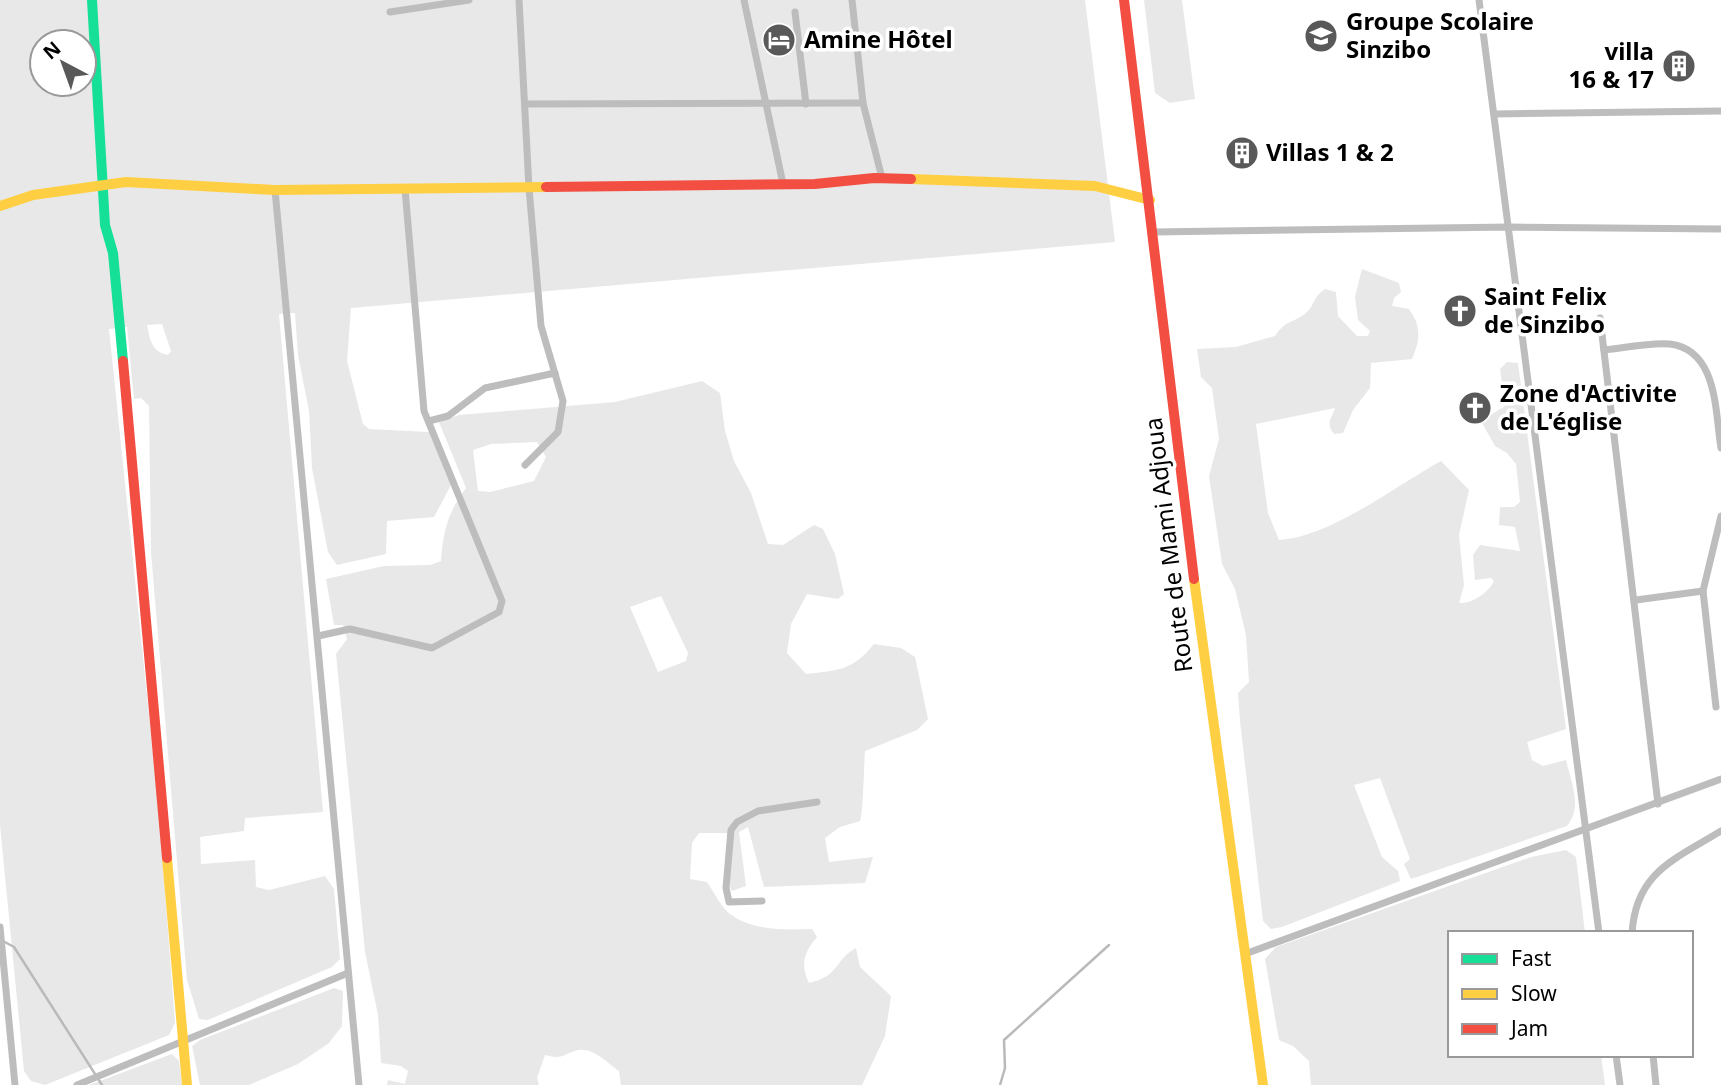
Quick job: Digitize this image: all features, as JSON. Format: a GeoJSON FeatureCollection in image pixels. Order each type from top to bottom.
{"type":"FeatureCollection","features":[{"type":"Feature","properties":{"kind":"street"},"geometry":{"type":"LineString","coordinates":[[92,0],[105,225],[113,253],[187,1085]]}},
{"type":"Feature","properties":{"kind":"street"},"geometry":{"type":"LineString","coordinates":[[390,12],[469,0]]}},
{"type":"Feature","properties":{"kind":"street"},"geometry":{"type":"LineString","coordinates":[[519,0],[529,188],[541,326],[563,401],[558,432],[525,465]]}},
{"type":"Feature","properties":{"kind":"street"},"geometry":{"type":"LineString","coordinates":[[744,0],[783,184]]}},
{"type":"Feature","properties":{"kind":"street"},"geometry":{"type":"LineString","coordinates":[[852,0],[863,103],[882,178]]}},
{"type":"Feature","properties":{"kind":"street","name":"Route de Mami Adjoua"},"geometry":{"type":"LineString","coordinates":[[1124,0],[1208,693],[1262,1085]]}},
{"type":"Feature","properties":{"kind":"street"},"geometry":{"type":"LineString","coordinates":[[1479,0],[1599,931]]}},
{"type":"Feature","properties":{"kind":"street"},"geometry":{"type":"LineString","coordinates":[[795,12],[806,104]]}},
{"type":"Feature","properties":{"kind":"street"},"geometry":{"type":"LineString","coordinates":[[526,104],[863,103]]}},
{"type":"Feature","properties":{"kind":"street"},"geometry":{"type":"LineString","coordinates":[[1494,114],[1721,111]]}},
{"type":"Feature","properties":{"kind":"street"},"geometry":{"type":"LineString","coordinates":[[0,206],[33,195],[102,184],[275,190],[783,184],[882,178],[1096,186],[1150,200]]}},
{"type":"Feature","properties":{"kind":"street"},"geometry":{"type":"LineString","coordinates":[[318,636],[350,629],[432,648],[499,612],[502,601],[424,411],[405,189]]}},
{"type":"Feature","properties":{"kind":"street"},"geometry":{"type":"LineString","coordinates":[[275,190],[359,1085]]}},
{"type":"Feature","properties":{"kind":"street"},"geometry":{"type":"LineString","coordinates":[[1154,232],[1510,226],[1721,229]]}},
{"type":"Feature","properties":{"kind":"street"},"geometry":{"type":"LineString","coordinates":[[1600,318],[1636,600],[1658,804]]}},
{"type":"Feature","properties":{"kind":"street"},"geometry":{"type":"LineString","coordinates":[[1604,350],[1671,344],[1691,352],[1708,368],[1721,448]]}},
{"type":"Feature","properties":{"kind":"street"},"geometry":{"type":"LineString","coordinates":[[429,421],[448,416],[485,388],[555,373]]}},
{"type":"Feature","properties":{"kind":"street"},"geometry":{"type":"LineString","coordinates":[[1716,707],[1717,686],[1703,591],[1721,516]]}},
{"type":"Feature","properties":{"kind":"street"},"geometry":{"type":"LineString","coordinates":[[1636,600],[1703,591]]}},
{"type":"Feature","properties":{"kind":"street"},"geometry":{"type":"LineString","coordinates":[[1245,954],[1721,779]]}},
{"type":"Feature","properties":{"kind":"street"},"geometry":{"type":"LineString","coordinates":[[762,901],[729,902],[726,888],[731,830],[737,822],[758,811],[817,802]]}},
{"type":"Feature","properties":{"kind":"street"},"geometry":{"type":"LineString","coordinates":[[1632,931],[1636,898],[1647,883],[1666,865],[1721,831]]}},
{"type":"Feature","properties":{"kind":"street"},"geometry":{"type":"LineString","coordinates":[[0,927],[15,1085]]}},
{"type":"Feature","properties":{"kind":"street"},"geometry":{"type":"LineString","coordinates":[[77,1085],[348,973]]}},
{"type":"Feature","properties":{"kind":"street"},"geometry":{"type":"LineString","coordinates":[[1616,1057],[1620,1085]]}},
{"type":"Feature","properties":{"kind":"street"},"geometry":{"type":"LineString","coordinates":[[1653,1057],[1656,1085]]}},
{"type":"Feature","properties":{"kind":"shaded area"},"geometry":{"type":"Polygon","coordinates":[[[0,0],[1085,0],[1115,242],[351,308],[347,361],[363,424],[369,429],[429,432],[451,485],[434,517],[387,521],[386,554],[337,565],[328,552],[312,468],[309,411],[298,355],[295,313],[279,314],[323,812],[245,818],[244,831],[200,837],[201,864],[255,860],[256,887],[269,890],[325,876],[334,889],[340,959],[332,967],[208,1020],[199,1019],[187,980],[151,552],[149,406],[141,398],[134,399],[127,327],[109,329],[158,802],[175,1023],[169,1035],[45,1085],[31,1081],[24,1071],[0,825],[0,0]],[[162,324],[147,325],[155,348],[168,355],[171,351],[162,324]]]}},
{"type":"Feature","properties":{"kind":"shaded area"},"geometry":{"type":"Polygon","coordinates":[[[1144,0],[1182,0],[1195,99],[1170,103],[1155,93],[1144,0]]]}},
{"type":"Feature","properties":{"kind":"shaded area"},"geometry":{"type":"Polygon","coordinates":[[[1362,269],[1399,283],[1401,292],[1394,298],[1392,306],[1409,309],[1416,322],[1418,340],[1415,352],[1412,359],[1371,363],[1370,388],[1353,410],[1343,433],[1334,434],[1330,427],[1335,408],[1256,424],[1268,513],[1279,540],[1299,537],[1320,530],[1362,509],[1441,461],[1469,490],[1459,535],[1464,585],[1459,603],[1479,597],[1494,581],[1491,578],[1475,580],[1473,555],[1480,545],[1520,551],[1515,527],[1499,525],[1500,507],[1514,507],[1520,502],[1516,464],[1507,453],[1495,446],[1481,421],[1505,406],[1500,369],[1507,362],[1518,363],[1566,729],[1527,742],[1532,760],[1543,766],[1566,760],[1574,794],[1574,811],[1567,826],[1411,879],[1404,864],[1410,859],[1380,778],[1354,785],[1382,857],[1398,871],[1400,881],[1271,929],[1263,921],[1240,721],[1238,693],[1249,682],[1246,635],[1235,589],[1222,564],[1209,476],[1219,439],[1212,388],[1201,377],[1197,349],[1236,347],[1275,336],[1287,324],[1307,312],[1325,289],[1336,292],[1338,316],[1357,336],[1368,336],[1370,331],[1358,320],[1355,297],[1362,269]]]}},
{"type":"Feature","properties":{"kind":"shaded area"},"geometry":{"type":"Polygon","coordinates":[[[702,381],[720,393],[725,431],[734,461],[751,493],[768,544],[783,545],[814,525],[823,529],[835,554],[844,594],[838,599],[807,594],[791,624],[787,653],[806,674],[844,668],[859,660],[874,644],[901,648],[915,657],[928,719],[917,730],[865,751],[860,821],[840,827],[825,838],[829,862],[873,857],[865,883],[764,887],[748,827],[739,832],[746,886],[732,891],[729,886],[727,833],[699,833],[692,843],[690,879],[707,882],[730,914],[739,920],[759,926],[812,929],[817,937],[806,953],[804,964],[809,983],[832,972],[849,952],[856,948],[860,967],[891,996],[885,1036],[862,1085],[621,1085],[619,1071],[600,1056],[578,1050],[560,1057],[545,1055],[537,1078],[539,1085],[387,1085],[388,1080],[405,1084],[408,1071],[401,1066],[381,1063],[378,1015],[365,952],[336,654],[347,639],[343,625],[334,625],[326,579],[384,566],[430,565],[441,561],[448,522],[466,488],[439,422],[459,415],[615,402],[702,381]],[[537,442],[491,444],[473,450],[478,491],[490,492],[534,481],[546,457],[537,442]],[[661,596],[630,607],[658,672],[686,661],[688,653],[661,596]]]}},
{"type":"Feature","properties":{"kind":"shaded area"},"geometry":{"type":"Polygon","coordinates":[[[1566,850],[1576,857],[1585,931],[1448,931],[1448,1057],[1601,1057],[1605,1085],[1311,1085],[1309,1061],[1293,1046],[1279,1040],[1265,959],[1276,947],[1531,857],[1566,850]]]}},
{"type":"Feature","properties":{"kind":"shaded area"},"geometry":{"type":"Polygon","coordinates":[[[334,988],[343,991],[342,1026],[329,1043],[298,1064],[249,1085],[200,1085],[192,1046],[200,1040],[334,988]]]}},
{"type":"Feature","properties":{"kind":"shaded area"},"geometry":{"type":"Polygon","coordinates":[[[172,1054],[179,1061],[182,1085],[89,1085],[172,1054]]]}},
{"type":"Feature","properties":{"kind":"waterway"},"geometry":{"type":"LineString","coordinates":[[3,941],[14,947],[102,1085]]}},
{"type":"Feature","properties":{"kind":"waterway"},"geometry":{"type":"LineString","coordinates":[[1000,1085],[1005,1068],[1004,1040],[1109,945]]}},
{"type":"Feature","properties":{"kind":"traffic: fast"},"geometry":{"type":"LineString","coordinates":[[92,0],[105,225],[113,253],[123,361]]}},
{"type":"Feature","properties":{"kind":"traffic: slow"},"geometry":{"type":"LineString","coordinates":[[911,179],[1095,186],[1150,200]]}},
{"type":"Feature","properties":{"kind":"traffic: slow"},"geometry":{"type":"LineString","coordinates":[[0,206],[33,195],[126,182],[275,190],[546,187]]}},
{"type":"Feature","properties":{"kind":"traffic: slow"},"geometry":{"type":"LineString","coordinates":[[1194,579],[1263,1085]]}},
{"type":"Feature","properties":{"kind":"traffic: slow"},"geometry":{"type":"LineString","coordinates":[[167,858],[187,1085]]}},
{"type":"Feature","properties":{"kind":"traffic: jam"},"geometry":{"type":"LineString","coordinates":[[1124,0],[1194,579]]}},
{"type":"Feature","properties":{"kind":"traffic: jam"},"geometry":{"type":"LineString","coordinates":[[546,187],[815,184],[874,178],[911,179]]}},
{"type":"Feature","properties":{"kind":"traffic: jam"},"geometry":{"type":"LineString","coordinates":[[123,361],[167,858]]}},
{"type":"Feature","properties":{"kind":"place","name":"Groupe Scolaire Sinzibo"},"geometry":{"type":"Point","coordinates":[1321,36]}},
{"type":"Feature","properties":{"kind":"place","name":"Amine Hôtel"},"geometry":{"type":"Point","coordinates":[779,40]}},
{"type":"Feature","properties":{"kind":"place","name":"villa 16 & 17"},"geometry":{"type":"Point","coordinates":[1679,66]}},
{"type":"Feature","properties":{"kind":"place","name":"Villas 1 & 2"},"geometry":{"type":"Point","coordinates":[1242,153]}},
{"type":"Feature","properties":{"kind":"place","name":"Saint Felix de Sinzibo"},"geometry":{"type":"Point","coordinates":[1460,311]}},
{"type":"Feature","properties":{"kind":"place","name":"Zone d'Activite de L'église"},"geometry":{"type":"Point","coordinates":[1475,408]}}]}
